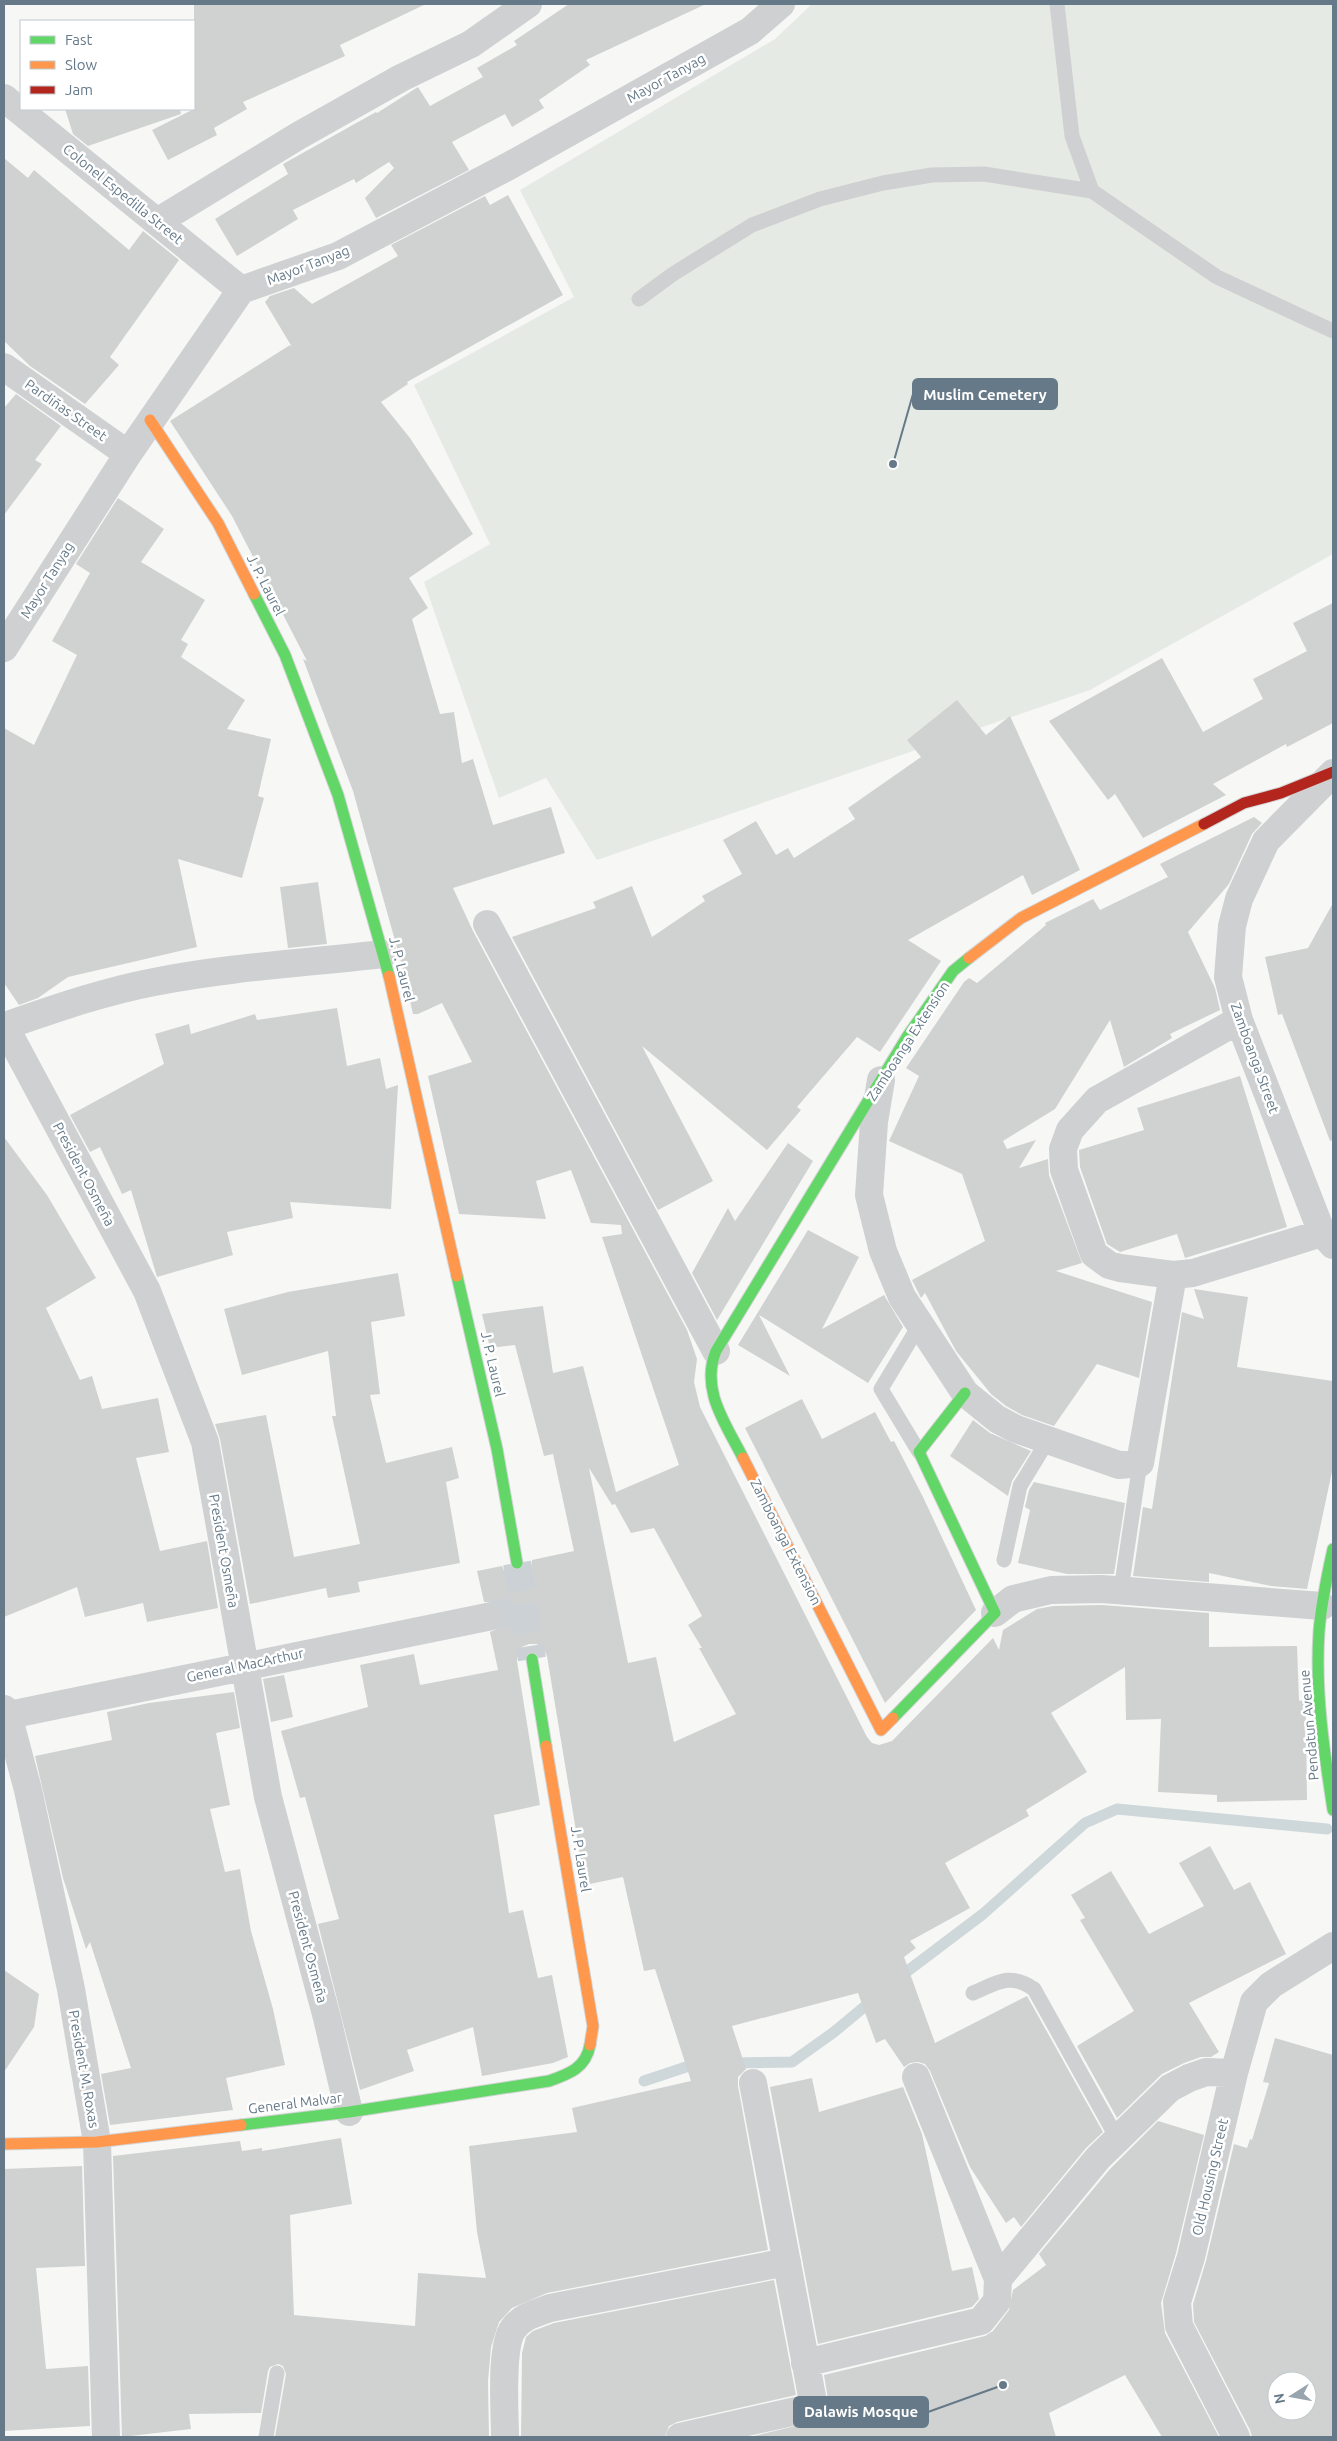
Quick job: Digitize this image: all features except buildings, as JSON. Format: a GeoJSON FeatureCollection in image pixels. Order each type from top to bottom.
{"type":"FeatureCollection","features":[{"type":"Feature","properties":{"kind":"street"},"geometry":{"type":"LineString","coordinates":[[157,222],[298,136],[402,78],[471,44],[528,4]]}},
{"type":"Feature","properties":{"kind":"street","name":"Mayor Tanyag"},"geometry":{"type":"LineString","coordinates":[[4,648],[150,420],[241,290],[338,256],[507,167],[750,31],[780,4]]}},
{"type":"Feature","properties":{"kind":"street","name":"Colonel Espedilla Street"},"geometry":{"type":"LineString","coordinates":[[4,98],[241,290]]}},
{"type":"Feature","properties":{"kind":"street","name":"Pardiñas Street"},"geometry":{"type":"LineString","coordinates":[[4,367],[128,454]]}},
{"type":"Feature","properties":{"kind":"street","name":"J. P. Laurel"},"geometry":{"type":"LineString","coordinates":[[150,420],[218,523],[285,655],[338,795],[383,954],[497,1448],[517,1563]]}},
{"type":"Feature","properties":{"kind":"street","name":"Zamboanga Street"},"geometry":{"type":"LineString","coordinates":[[1328,1239],[1239,1020],[1228,978],[1232,926],[1239,899],[1266,841],[1333,773]]}},
{"type":"Feature","properties":{"kind":"street","name":"Zamboanga Extension"},"geometry":{"type":"LineString","coordinates":[[995,1613],[881,1730],[714,1400],[709,1378],[711,1363],[716,1351],[907,1037],[953,971],[1021,918],[1244,803],[1281,793],[1333,773]]}},
{"type":"Feature","properties":{"kind":"street"},"geometry":{"type":"LineString","coordinates":[[487,924],[716,1351]]}},
{"type":"Feature","properties":{"kind":"street"},"geometry":{"type":"LineString","coordinates":[[4,1025],[80,999],[154,982],[256,966],[383,954]]}},
{"type":"Feature","properties":{"kind":"street"},"geometry":{"type":"LineString","coordinates":[[1239,1020],[1097,1100],[1070,1130],[1063,1149],[1064,1170],[1094,1254],[1109,1266],[1173,1275],[1193,1273],[1328,1239]]}},
{"type":"Feature","properties":{"kind":"street","name":"President Osmeña"},"geometry":{"type":"LineString","coordinates":[[4,1025],[147,1291],[205,1442],[268,1797],[327,2018],[349,2112]]}},
{"type":"Feature","properties":{"kind":"street"},"geometry":{"type":"LineString","coordinates":[[881,1080],[874,1122],[869,1195],[884,1251],[902,1297],[965,1393],[997,1419],[1016,1429],[1118,1465],[1140,1462],[1173,1275]]}},
{"type":"Feature","properties":{"kind":"street"},"geometry":{"type":"LineString","coordinates":[[965,1393],[919,1452],[995,1613],[1013,1599],[1051,1590],[1120,1590],[1322,1606]]}},
{"type":"Feature","properties":{"kind":"street","name":"Pendatun Avenue"},"geometry":{"type":"LineString","coordinates":[[1333,1549],[1322,1606],[1318,1677],[1325,1759],[1333,1810]]}},
{"type":"Feature","properties":{"kind":"street","name":"General MacArthur"},"geometry":{"type":"LineString","coordinates":[[5,1713],[487,1617]]}},
{"type":"Feature","properties":{"kind":"street","name":"J. P. Laurel"},"geometry":{"type":"LineString","coordinates":[[532,1659],[593,2026],[590,2046],[584,2064]]}},
{"type":"Feature","properties":{"kind":"street","name":"President M. Roxas"},"geometry":{"type":"LineString","coordinates":[[5,1713],[28,1790],[71,1989],[97,2142],[106,2437]]}},
{"type":"Feature","properties":{"kind":"street","name":"Old Housing Street"},"geometry":{"type":"LineString","coordinates":[[1236,2437],[1179,2326],[1177,2302],[1191,2257],[1234,2073],[1254,2002],[1271,1985],[1333,1946]]}},
{"type":"Feature","properties":{"kind":"street","name":"General Malvar"},"geometry":{"type":"LineString","coordinates":[[4,2144],[97,2142],[349,2112],[549,2081],[569,2075],[584,2064]]}},
{"type":"Feature","properties":{"kind":"street"},"geometry":{"type":"LineString","coordinates":[[998,2279],[1117,2138],[1170,2088],[1206,2072],[1234,2073]]}},
{"type":"Feature","properties":{"kind":"street"},"geometry":{"type":"LineString","coordinates":[[805,2363],[981,2321],[997,2301],[998,2279],[916,2077]]}},
{"type":"Feature","properties":{"kind":"street"},"geometry":{"type":"LineString","coordinates":[[680,2437],[814,2407],[753,2083]]}},
{"type":"Feature","properties":{"kind":"street"},"geometry":{"type":"LineString","coordinates":[[505,2437],[506,2348],[513,2329],[528,2316],[550,2308],[787,2262]]}},
{"type":"Feature","properties":{"kind":"lane"},"geometry":{"type":"LineString","coordinates":[[1058,4],[1072,136],[1092,191]]}},
{"type":"Feature","properties":{"kind":"lane"},"geometry":{"type":"LineString","coordinates":[[639,299],[673,274],[752,225],[820,199],[883,183],[932,176],[984,174],[1092,191],[1217,277],[1333,331]]}},
{"type":"Feature","properties":{"kind":"lane"},"geometry":{"type":"LineString","coordinates":[[919,1452],[881,1389],[920,1324]]}},
{"type":"Feature","properties":{"kind":"lane"},"geometry":{"type":"LineString","coordinates":[[1004,1560],[1020,1486],[1048,1440]]}},
{"type":"Feature","properties":{"kind":"lane"},"geometry":{"type":"LineString","coordinates":[[1120,1590],[1140,1462]]}},
{"type":"Feature","properties":{"kind":"lane"},"geometry":{"type":"LineString","coordinates":[[972,1993],[1010,1978],[1022,1981],[1034,1989],[1117,2138]]}},
{"type":"Feature","properties":{"kind":"lane"},"geometry":{"type":"LineString","coordinates":[[266,2437],[277,2373]]}},
{"type":"Feature","properties":{"kind":"shaded area"},"geometry":{"type":"Polygon","coordinates":[[[812,4],[1333,4],[1333,554],[1090,690],[597,860],[546,778],[499,798],[424,582],[490,544],[414,385],[574,297],[520,190],[775,39],[812,4]]]}},
{"type":"Feature","properties":{"kind":"waterway"},"geometry":{"type":"LineString","coordinates":[[897,1979],[983,1914],[1085,1823],[1117,1809],[1327,1829]]}},
{"type":"Feature","properties":{"kind":"waterway"},"geometry":{"type":"LineString","coordinates":[[731,2063],[792,2062],[834,2032],[875,1998]]}},
{"type":"Feature","properties":{"kind":"waterway"},"geometry":{"type":"LineString","coordinates":[[644,2081],[700,2064]]}},
{"type":"Feature","properties":{"kind":"tunnel"},"geometry":{"type":"LineString","coordinates":[[517,1563],[532,1659]]}},
{"type":"Feature","properties":{"kind":"tunnel"},"geometry":{"type":"LineString","coordinates":[[487,1617],[524,1609]]}},
{"type":"Feature","properties":{"kind":"traffic: fast"},"geometry":{"type":"LineString","coordinates":[[254,594],[285,655],[338,795],[389,976]]}},
{"type":"Feature","properties":{"kind":"traffic: fast"},"geometry":{"type":"LineString","coordinates":[[743,1458],[723,1419],[713,1393],[711,1379],[716,1351],[907,1037],[953,971],[969,958]]}},
{"type":"Feature","properties":{"kind":"traffic: fast"},"geometry":{"type":"LineString","coordinates":[[457,1276],[497,1449],[517,1563]]}},
{"type":"Feature","properties":{"kind":"traffic: fast"},"geometry":{"type":"LineString","coordinates":[[893,1718],[995,1613],[919,1452],[965,1393]]}},
{"type":"Feature","properties":{"kind":"traffic: fast"},"geometry":{"type":"LineString","coordinates":[[1333,1549],[1321,1611],[1318,1654],[1321,1721],[1333,1810]]}},
{"type":"Feature","properties":{"kind":"traffic: fast"},"geometry":{"type":"LineString","coordinates":[[532,1659],[546,1746]]}},
{"type":"Feature","properties":{"kind":"traffic: fast"},"geometry":{"type":"LineString","coordinates":[[241,2125],[349,2112],[549,2081],[570,2073],[581,2065],[590,2045]]}},
{"type":"Feature","properties":{"kind":"traffic: slow"},"geometry":{"type":"LineString","coordinates":[[150,420],[218,523],[254,594]]}},
{"type":"Feature","properties":{"kind":"traffic: slow"},"geometry":{"type":"LineString","coordinates":[[969,958],[1021,918],[1204,824]]}},
{"type":"Feature","properties":{"kind":"traffic: slow"},"geometry":{"type":"LineString","coordinates":[[389,976],[457,1276]]}},
{"type":"Feature","properties":{"kind":"traffic: slow"},"geometry":{"type":"LineString","coordinates":[[743,1458],[881,1730],[893,1718]]}},
{"type":"Feature","properties":{"kind":"traffic: slow"},"geometry":{"type":"LineString","coordinates":[[546,1746],[593,2026],[590,2045]]}},
{"type":"Feature","properties":{"kind":"traffic: slow"},"geometry":{"type":"LineString","coordinates":[[4,2144],[97,2142],[241,2125]]}},
{"type":"Feature","properties":{"kind":"traffic: jam"},"geometry":{"type":"LineString","coordinates":[[1204,824],[1244,803],[1281,793],[1333,772]]}},
{"type":"Feature","properties":{"kind":"place","name":"Muslim Cemetery"},"geometry":{"type":"Point","coordinates":[893,464]}},
{"type":"Feature","properties":{"kind":"place","name":"Dalawis Mosque"},"geometry":{"type":"Point","coordinates":[1003,2385]}}]}
